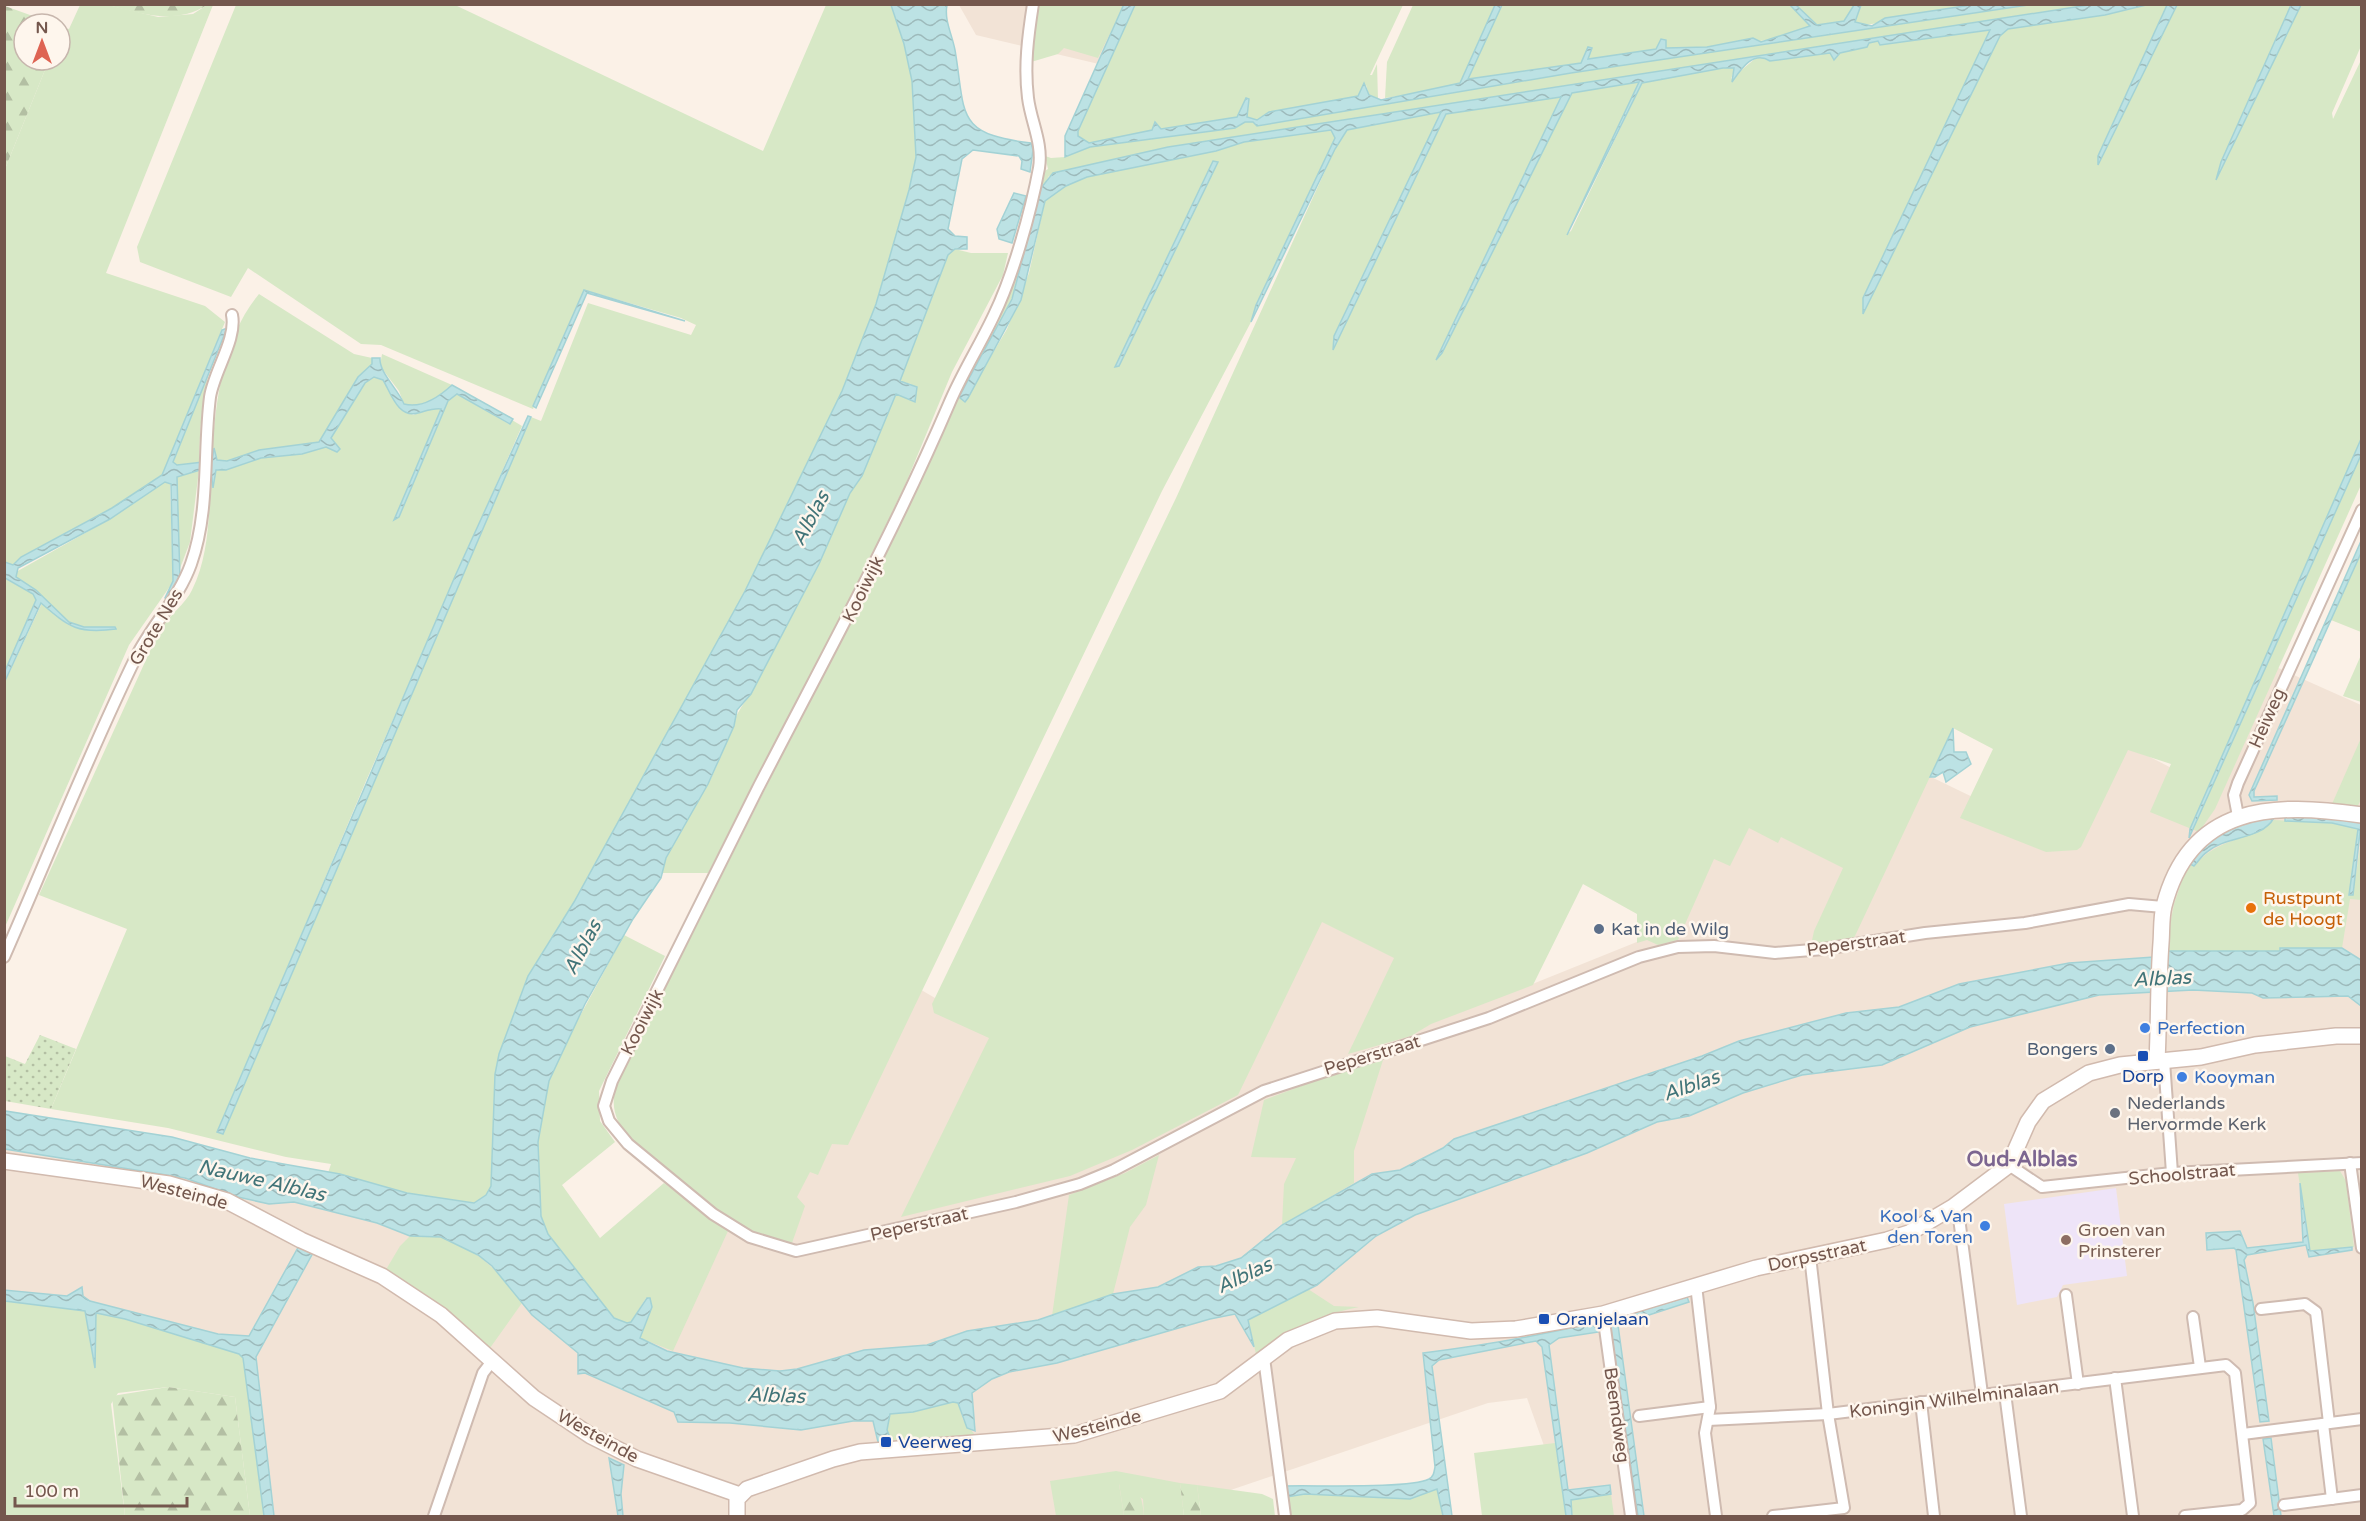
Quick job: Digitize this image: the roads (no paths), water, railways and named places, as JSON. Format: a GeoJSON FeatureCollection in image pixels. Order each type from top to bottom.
{"type":"FeatureCollection","features":[{"type":"Feature","properties":{"kind":"street","name":"Kooiwijk"},"geometry":{"type":"LineString","coordinates":[[628,1144],[609,1120],[604,1106],[612,1081],[757,791],[857,602],[908,498],[971,355],[994,315],[1007,284],[1039,167],[1040,146],[1029,103],[1026,79],[1027,43],[1033,4]]}},
{"type":"Feature","properties":{"kind":"street","name":"Grote Nes"},"geometry":{"type":"LineString","coordinates":[[4,957],[136,657],[184,581],[198,536],[210,396],[215,376],[233,330],[232,315]]}},
{"type":"Feature","properties":{"kind":"street","name":"Heiweg"},"geometry":{"type":"LineString","coordinates":[[2238,816],[2234,795],[2238,783],[2361,510]]}},
{"type":"Feature","properties":{"kind":"street"},"geometry":{"type":"LineString","coordinates":[[2172,1173],[2161,1061],[2158,998],[2163,907],[2185,858],[2195,845],[2222,823],[2238,816],[2295,807],[2361,814]]}},
{"type":"Feature","properties":{"kind":"street","name":"Peperstraat"},"geometry":{"type":"LineString","coordinates":[[628,1144],[713,1214],[750,1237],[796,1251],[1016,1202],[1080,1184],[1114,1170],[1264,1091],[1489,1018],[1639,957],[1678,947],[1714,946],[1775,952],[1824,948],[1925,933],[2025,923],[2129,904],[2163,907]]}},
{"type":"Feature","properties":{"kind":"street","name":"Dorpsstraat"},"geometry":{"type":"LineString","coordinates":[[1603,1314],[1696,1285],[1909,1233],[1953,1207],[2009,1165],[2034,1111],[2054,1093],[2101,1069],[2201,1057],[2266,1044],[2336,1036],[2361,1036]]}},
{"type":"Feature","properties":{"kind":"street","name":"Westeinde"},"geometry":{"type":"LineString","coordinates":[[4,1161],[169,1184],[227,1201],[301,1240],[382,1276],[441,1315],[534,1398],[591,1436],[637,1459],[740,1495],[747,1489],[769,1480],[860,1452],[1074,1435],[1203,1398],[1231,1384],[1288,1340],[1335,1321],[1377,1318],[1471,1331],[1499,1331],[1603,1314]]}},
{"type":"Feature","properties":{"kind":"street","name":"Schoolstraat"},"geometry":{"type":"LineString","coordinates":[[2009,1165],[2042,1187],[2172,1173],[2361,1162]]}},
{"type":"Feature","properties":{"kind":"street"},"geometry":{"type":"LineString","coordinates":[[2350,1163],[2361,1248]]}},
{"type":"Feature","properties":{"kind":"street"},"geometry":{"type":"LineString","coordinates":[[1953,1207],[1959,1218],[1982,1394]]}},
{"type":"Feature","properties":{"kind":"street"},"geometry":{"type":"LineString","coordinates":[[1773,1516],[1826,1514],[1844,1508],[1828,1414],[1810,1256]]}},
{"type":"Feature","properties":{"kind":"street"},"geometry":{"type":"LineString","coordinates":[[1696,1285],[1710,1407],[1705,1433],[1716,1516]]}},
{"type":"Feature","properties":{"kind":"street"},"geometry":{"type":"LineString","coordinates":[[2066,1295],[2078,1384]]}},
{"type":"Feature","properties":{"kind":"street"},"geometry":{"type":"LineString","coordinates":[[2261,1309],[2305,1304],[2316,1312],[2332,1499]]}},
{"type":"Feature","properties":{"kind":"street","name":"Beemdweg"},"geometry":{"type":"LineString","coordinates":[[1603,1314],[1631,1516]]}},
{"type":"Feature","properties":{"kind":"street"},"geometry":{"type":"LineString","coordinates":[[2193,1317],[2200,1367]]}},
{"type":"Feature","properties":{"kind":"street"},"geometry":{"type":"LineString","coordinates":[[1264,1358],[1285,1516]]}},
{"type":"Feature","properties":{"kind":"street"},"geometry":{"type":"LineString","coordinates":[[434,1516],[483,1373],[493,1360]]}},
{"type":"Feature","properties":{"kind":"street","name":"Koningin Wilhelminalaan"},"geometry":{"type":"LineString","coordinates":[[1708,1420],[1828,1414],[2226,1365],[2235,1373],[2243,1434]]}},
{"type":"Feature","properties":{"kind":"street"},"geometry":{"type":"LineString","coordinates":[[2115,1378],[2133,1516]]}},
{"type":"Feature","properties":{"kind":"street"},"geometry":{"type":"LineString","coordinates":[[2005,1394],[2021,1516]]}},
{"type":"Feature","properties":{"kind":"street"},"geometry":{"type":"LineString","coordinates":[[1921,1402],[1934,1516]]}},
{"type":"Feature","properties":{"kind":"street"},"geometry":{"type":"LineString","coordinates":[[1639,1416],[1710,1407]]}},
{"type":"Feature","properties":{"kind":"street"},"geometry":{"type":"LineString","coordinates":[[2185,1516],[2248,1507],[2250,1496],[2243,1434],[2361,1419]]}},
{"type":"Feature","properties":{"kind":"street"},"geometry":{"type":"LineString","coordinates":[[737,1516],[736,1504],[740,1495]]}},
{"type":"Feature","properties":{"kind":"street"},"geometry":{"type":"LineString","coordinates":[[2284,1505],[2361,1495]]}},
{"type":"Feature","properties":{"kind":"water"},"geometry":{"type":"Polygon","coordinates":[[[1124,4],[1135,5],[1078,131],[1078,136],[1089,143],[1152,130],[1155,122],[1161,129],[1237,117],[1246,98],[1249,99],[1247,117],[1257,120],[1269,112],[1358,96],[1364,83],[1369,95],[1381,100],[1460,83],[1495,5],[1502,5],[1468,79],[1581,63],[1588,47],[1592,48],[1588,59],[1656,49],[1661,39],[1666,40],[1666,48],[1707,47],[1753,38],[1761,42],[1810,26],[1790,5],[1796,5],[1817,25],[1844,21],[1854,5],[1861,5],[1855,22],[1872,26],[1885,18],[1971,5],[2028,5],[1571,73],[1257,126],[1253,122],[1245,122],[1235,128],[1090,147],[1065,157],[1065,136],[1124,4]]]}},
{"type":"Feature","properties":{"kind":"water"},"geometry":{"type":"Polygon","coordinates":[[[891,5],[947,5],[947,22],[968,117],[988,134],[1031,143],[1033,150],[1030,172],[1021,169],[1022,161],[1019,156],[973,150],[962,159],[948,229],[955,236],[967,237],[967,249],[955,249],[948,255],[900,381],[917,387],[915,402],[896,394],[862,476],[850,493],[819,564],[751,694],[737,710],[734,726],[708,784],[666,858],[661,878],[633,919],[585,1004],[549,1081],[538,1142],[541,1216],[548,1234],[614,1318],[627,1323],[631,1322],[647,1298],[650,1298],[652,1307],[640,1338],[667,1351],[743,1368],[780,1371],[797,1369],[864,1350],[927,1345],[967,1331],[1038,1320],[1113,1294],[1158,1287],[1198,1267],[1216,1266],[1241,1258],[1282,1225],[1372,1174],[1400,1170],[1443,1148],[1454,1139],[1702,1056],[1739,1041],[1846,1013],[1899,1007],[1959,984],[2069,963],[2154,957],[2165,951],[2280,951],[2280,948],[2342,948],[2361,960],[2361,1006],[2348,996],[2263,998],[2252,993],[2193,990],[2099,995],[1970,1027],[1882,1065],[1802,1075],[1743,1093],[1689,1116],[1657,1122],[1587,1153],[1415,1215],[1376,1236],[1317,1285],[1248,1320],[1254,1347],[1235,1314],[1210,1319],[1057,1363],[1009,1372],[992,1379],[972,1393],[975,1431],[967,1428],[958,1403],[953,1402],[913,1412],[890,1414],[887,1430],[891,1440],[878,1442],[873,1421],[853,1421],[801,1430],[730,1423],[678,1422],[674,1412],[585,1373],[578,1374],[578,1353],[532,1315],[492,1266],[478,1255],[441,1237],[410,1236],[377,1223],[294,1202],[269,1204],[238,1197],[185,1178],[5,1149],[5,1111],[172,1137],[250,1158],[340,1174],[407,1193],[474,1203],[486,1195],[491,1186],[495,1074],[499,1054],[528,976],[574,902],[745,591],[842,391],[876,304],[909,190],[916,157],[912,81],[904,44],[891,5]]]}},
{"type":"Feature","properties":{"kind":"water"},"geometry":{"type":"Polygon","coordinates":[[[2088,5],[2146,5],[2105,15],[2008,29],[2000,36],[1863,314],[1863,298],[1990,30],[1880,45],[1878,41],[1869,43],[1867,47],[1840,53],[1834,60],[1830,53],[1770,61],[1764,58],[1753,59],[1732,82],[1734,68],[1642,83],[1567,235],[1639,82],[1572,93],[1442,353],[1436,360],[1561,97],[1446,114],[1333,350],[1334,336],[1441,112],[1347,130],[1335,149],[1251,322],[1256,305],[1335,138],[1331,130],[1244,142],[1216,151],[1087,177],[1066,186],[1045,201],[1021,300],[968,398],[965,402],[959,397],[1012,299],[1041,188],[1053,173],[1168,147],[2088,5]]]}},
{"type":"Feature","properties":{"kind":"water"},"geometry":{"type":"Polygon","coordinates":[[[2167,5],[2177,5],[2098,165],[2098,156],[2167,5]]]}},
{"type":"Feature","properties":{"kind":"water"},"geometry":{"type":"Polygon","coordinates":[[[2291,5],[2301,5],[2216,180],[2221,162],[2291,5]]]}},
{"type":"Feature","properties":{"kind":"water"},"geometry":{"type":"Polygon","coordinates":[[[1213,161],[1218,162],[1119,366],[1115,367],[1213,161]]]}},
{"type":"Feature","properties":{"kind":"water"},"geometry":{"type":"Polygon","coordinates":[[[1014,193],[1026,196],[1012,243],[999,239],[997,229],[1014,193]]]}},
{"type":"Feature","properties":{"kind":"water"},"geometry":{"type":"Polygon","coordinates":[[[584,290],[685,321],[587,293],[536,408],[533,406],[584,290]]]}},
{"type":"Feature","properties":{"kind":"water"},"geometry":{"type":"Polygon","coordinates":[[[227,328],[173,462],[177,465],[212,461],[214,448],[217,460],[227,461],[259,450],[319,442],[358,377],[372,364],[372,358],[380,358],[382,369],[404,404],[424,403],[436,398],[452,385],[513,419],[510,424],[457,394],[448,401],[399,517],[394,520],[441,409],[411,414],[405,412],[396,404],[383,380],[374,377],[365,383],[331,438],[340,449],[337,452],[326,447],[302,454],[261,458],[226,470],[216,470],[213,488],[211,471],[200,470],[177,477],[180,579],[167,599],[165,598],[173,581],[171,484],[165,482],[110,519],[18,568],[16,577],[36,590],[69,622],[84,627],[115,627],[116,629],[83,630],[67,624],[41,603],[5,681],[5,671],[36,600],[33,594],[5,578],[5,562],[13,565],[21,557],[112,508],[162,475],[222,330],[227,328]]]}},
{"type":"Feature","properties":{"kind":"water"},"geometry":{"type":"Polygon","coordinates":[[[528,416],[531,417],[223,1134],[217,1132],[456,574],[528,416]]]}},
{"type":"Feature","properties":{"kind":"water"},"geometry":{"type":"Polygon","coordinates":[[[2361,439],[2361,455],[2189,838],[2190,829],[2361,439]]]}},
{"type":"Feature","properties":{"kind":"water"},"geometry":{"type":"Polygon","coordinates":[[[2361,541],[2361,553],[2254,791],[2254,797],[2277,796],[2277,800],[2252,801],[2249,795],[2361,541]]]}},
{"type":"Feature","properties":{"kind":"water"},"geometry":{"type":"Polygon","coordinates":[[[1953,728],[1954,752],[1966,752],[1971,764],[1946,782],[1943,772],[1930,777],[1953,728]]]}},
{"type":"Feature","properties":{"kind":"water"},"geometry":{"type":"Polygon","coordinates":[[[2302,813],[2361,823],[2353,895],[2349,895],[2358,829],[2332,823],[2285,821],[2285,816],[2302,813]]]}},
{"type":"Feature","properties":{"kind":"water"},"geometry":{"type":"Polygon","coordinates":[[[2274,818],[2260,831],[2215,847],[2203,855],[2194,866],[2190,864],[2206,844],[2226,830],[2249,822],[2274,818]]]}},
{"type":"Feature","properties":{"kind":"water"},"geometry":{"type":"Polygon","coordinates":[[[2300,1183],[2310,1251],[2352,1247],[2352,1250],[2309,1257],[2306,1245],[2247,1255],[2244,1260],[2253,1303],[2269,1421],[2260,1422],[2236,1250],[2234,1248],[2207,1250],[2206,1233],[2240,1231],[2247,1248],[2303,1242],[2300,1183]]]}},
{"type":"Feature","properties":{"kind":"water"},"geometry":{"type":"Polygon","coordinates":[[[300,1244],[314,1251],[256,1357],[274,1516],[264,1516],[243,1358],[239,1354],[125,1319],[96,1313],[95,1368],[85,1311],[5,1301],[4,1290],[67,1296],[82,1287],[83,1296],[90,1301],[218,1334],[249,1336],[300,1244]]]}},
{"type":"Feature","properties":{"kind":"water"},"geometry":{"type":"Polygon","coordinates":[[[1687,1297],[1689,1302],[1618,1325],[1644,1516],[1638,1516],[1611,1330],[1559,1338],[1549,1345],[1568,1490],[1610,1485],[1611,1494],[1571,1500],[1572,1516],[1566,1516],[1542,1347],[1536,1341],[1439,1360],[1432,1366],[1452,1516],[1443,1516],[1437,1489],[1410,1499],[1305,1494],[1287,1497],[1286,1486],[1402,1484],[1432,1477],[1435,1467],[1423,1353],[1556,1331],[1622,1316],[1687,1297]]]}},
{"type":"Feature","properties":{"kind":"water"},"geometry":{"type":"Polygon","coordinates":[[[2271,1438],[2281,1516],[2274,1516],[2263,1439],[2271,1438]]]}},
{"type":"Feature","properties":{"kind":"water"},"geometry":{"type":"Polygon","coordinates":[[[609,1458],[624,1465],[621,1494],[623,1516],[618,1516],[609,1458]]]}},
{"type":"Feature","properties":{"kind":"place","name":"Rustpunt de Hoogt"},"geometry":{"type":"Point","coordinates":[2251,908]}},
{"type":"Feature","properties":{"kind":"place","name":"Kat in de Wilg"},"geometry":{"type":"Point","coordinates":[1599,929]}},
{"type":"Feature","properties":{"kind":"place","name":"Perfection"},"geometry":{"type":"Point","coordinates":[2145,1028]}},
{"type":"Feature","properties":{"kind":"place","name":"Bongers"},"geometry":{"type":"Point","coordinates":[2110,1049]}},
{"type":"Feature","properties":{"kind":"place","name":"Dorp"},"geometry":{"type":"Point","coordinates":[2143,1056]}},
{"type":"Feature","properties":{"kind":"place","name":"Kooyman"},"geometry":{"type":"Point","coordinates":[2182,1077]}},
{"type":"Feature","properties":{"kind":"place","name":"Nederlands Hervormde Kerk"},"geometry":{"type":"Point","coordinates":[2115,1113]}},
{"type":"Feature","properties":{"kind":"place","name":"Kool & Van den Toren"},"geometry":{"type":"Point","coordinates":[1985,1226]}},
{"type":"Feature","properties":{"kind":"place","name":"Groen van Prinsterer"},"geometry":{"type":"Point","coordinates":[2066,1240]}},
{"type":"Feature","properties":{"kind":"place","name":"Oranjelaan"},"geometry":{"type":"Point","coordinates":[1544,1319]}},
{"type":"Feature","properties":{"kind":"place","name":"Veerweg"},"geometry":{"type":"Point","coordinates":[886,1442]}},
{"type":"Feature","properties":{"kind":"district","name":"Oud-Alblas"},"geometry":{"type":"Point","coordinates":[2022,1159]}},
{"type":"Feature","properties":{"kind":"water label","name":"Alblas"},"geometry":{"type":"Point","coordinates":[810,518]}},
{"type":"Feature","properties":{"kind":"water label","name":"Alblas"},"geometry":{"type":"Point","coordinates":[582,947]}},
{"type":"Feature","properties":{"kind":"water label","name":"Alblas"},"geometry":{"type":"Point","coordinates":[2162,978]}},
{"type":"Feature","properties":{"kind":"water label","name":"Alblas"},"geometry":{"type":"Point","coordinates":[1691,1085]}},
{"type":"Feature","properties":{"kind":"water label","name":"Nauwe Alblas"},"geometry":{"type":"Point","coordinates":[262,1180]}},
{"type":"Feature","properties":{"kind":"water label","name":"Alblas"},"geometry":{"type":"Point","coordinates":[1244,1275]}},
{"type":"Feature","properties":{"kind":"water label","name":"Alblas"},"geometry":{"type":"Point","coordinates":[776,1395]}}]}
